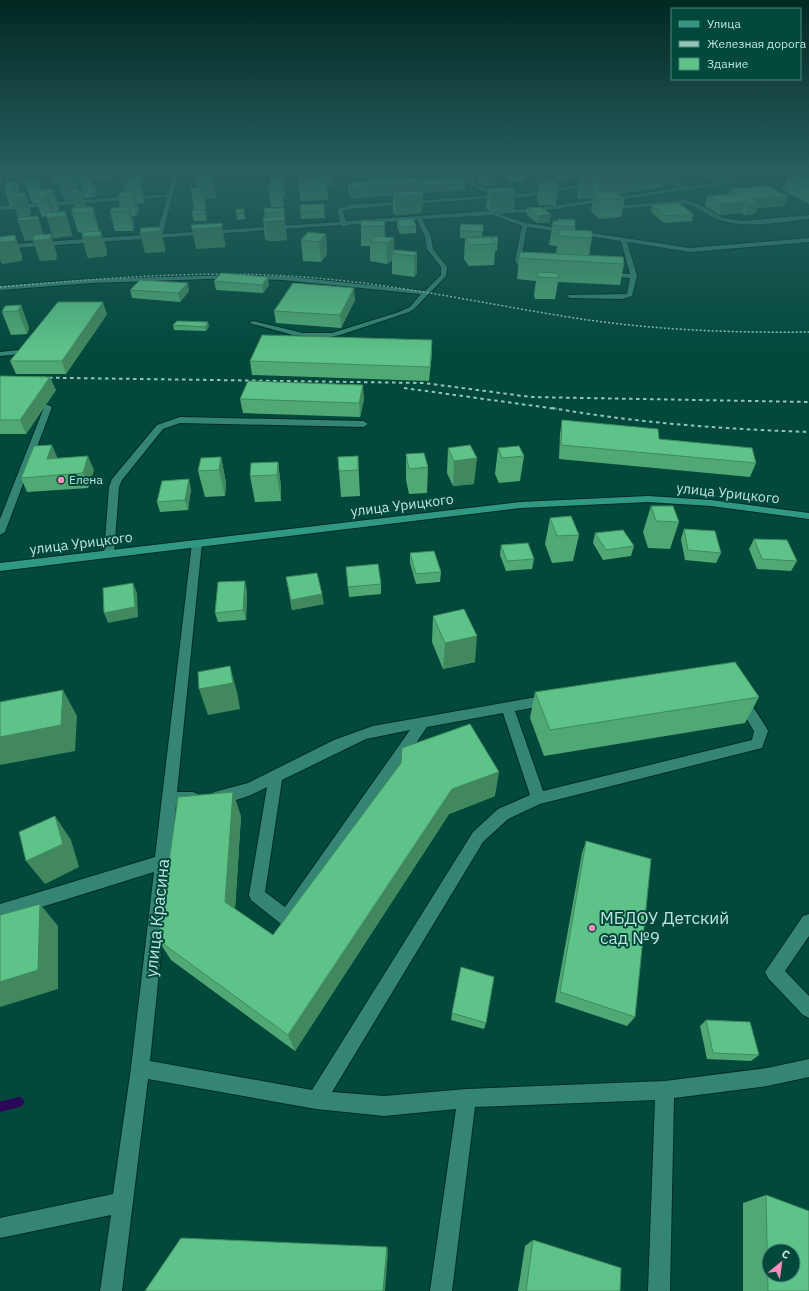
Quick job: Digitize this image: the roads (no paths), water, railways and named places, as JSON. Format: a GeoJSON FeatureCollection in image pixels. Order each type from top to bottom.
{"type":"FeatureCollection","features":[{"type":"Feature","properties":{"kind":"main road","name":"улица Урицкого"},"geometry":{"type":"LineString","coordinates":[[0,567],[520,505],[648,499],[711,503],[809,516]]}},
{"type":"Feature","properties":{"kind":"street"},"geometry":{"type":"LineString","coordinates":[[159,237],[160,232]]}},
{"type":"Feature","properties":{"kind":"street"},"geometry":{"type":"LineString","coordinates":[[0,247],[232,232]]}},
{"type":"Feature","properties":{"kind":"street"},"geometry":{"type":"LineString","coordinates":[[254,323],[290,332],[322,336],[333,335],[362,324],[405,312],[441,279],[444,271],[444,267],[430,248],[426,232]]}},
{"type":"Feature","properties":{"kind":"street"},"geometry":{"type":"LineString","coordinates":[[524,232],[518,260],[520,265],[527,268],[542,269]]}},
{"type":"Feature","properties":{"kind":"street"},"geometry":{"type":"LineString","coordinates":[[570,232],[624,241],[700,250],[809,240]]}},
{"type":"Feature","properties":{"kind":"street"},"geometry":{"type":"LineString","coordinates":[[570,296],[622,297],[630,295],[634,276],[624,241]]}},
{"type":"Feature","properties":{"kind":"street"},"geometry":{"type":"LineString","coordinates":[[596,273],[634,276]]}},
{"type":"Feature","properties":{"kind":"street"},"geometry":{"type":"LineString","coordinates":[[0,288],[91,281],[240,277]]}},
{"type":"Feature","properties":{"kind":"street"},"geometry":{"type":"LineString","coordinates":[[247,277],[283,278],[426,294]]}},
{"type":"Feature","properties":{"kind":"street"},"geometry":{"type":"LineString","coordinates":[[0,354],[19,352]]}},
{"type":"Feature","properties":{"kind":"street"},"geometry":{"type":"LineString","coordinates":[[0,532],[48,407]]}},
{"type":"Feature","properties":{"kind":"street"},"geometry":{"type":"LineString","coordinates":[[109,554],[114,487],[117,479],[160,427],[180,420],[364,424]]}},
{"type":"Feature","properties":{"kind":"street","name":"улица Красина"},"geometry":{"type":"LineString","coordinates":[[111,1291],[140,1068],[197,543]]}},
{"type":"Feature","properties":{"kind":"street"},"geometry":{"type":"LineString","coordinates":[[316,1100],[478,837],[502,814],[538,798],[757,744],[761,731],[733,687]]}},
{"type":"Feature","properties":{"kind":"street"},"geometry":{"type":"LineString","coordinates":[[170,799],[229,795],[256,786],[352,738],[373,731],[508,706],[561,698]]}},
{"type":"Feature","properties":{"kind":"street"},"geometry":{"type":"LineString","coordinates":[[508,706],[538,798]]}},
{"type":"Feature","properties":{"kind":"street"},"geometry":{"type":"LineString","coordinates":[[276,776],[257,895],[287,918],[423,722]]}},
{"type":"Feature","properties":{"kind":"street"},"geometry":{"type":"LineString","coordinates":[[0,912],[163,862]]}},
{"type":"Feature","properties":{"kind":"street"},"geometry":{"type":"LineString","coordinates":[[809,922],[774,972],[809,1009]]}},
{"type":"Feature","properties":{"kind":"street"},"geometry":{"type":"LineString","coordinates":[[140,1068],[316,1100],[384,1106],[467,1098],[665,1090],[767,1078],[809,1068]]}},
{"type":"Feature","properties":{"kind":"street"},"geometry":{"type":"LineString","coordinates":[[659,1291],[665,1090]]}},
{"type":"Feature","properties":{"kind":"street"},"geometry":{"type":"LineString","coordinates":[[441,1291],[467,1098]]}},
{"type":"Feature","properties":{"kind":"street"},"geometry":{"type":"LineString","coordinates":[[0,1228],[122,1202]]}},
{"type":"Feature","properties":{"kind":"waterway"},"geometry":{"type":"LineString","coordinates":[[0,1107],[19,1102]]}},
{"type":"Feature","properties":{"kind":"railway"},"geometry":{"type":"LineString","coordinates":[[0,287],[82,280],[204,274],[285,276],[358,282],[609,323],[723,331],[809,332]]}},
{"type":"Feature","properties":{"kind":"railway"},"geometry":{"type":"LineString","coordinates":[[27,377],[0,377],[424,383],[531,397],[809,402]]}},
{"type":"Feature","properties":{"kind":"railway"},"geometry":{"type":"LineString","coordinates":[[404,388],[557,409]]}},
{"type":"Feature","properties":{"kind":"railway"},"geometry":{"type":"LineString","coordinates":[[552,408],[616,418],[680,424],[809,432]]}},
{"type":"Feature","properties":{"kind":"place","name":"Елена"},"geometry":{"type":"Point","coordinates":[61,480]}},
{"type":"Feature","properties":{"kind":"place","name":"МБДОУ Детский сад №9"},"geometry":{"type":"Point","coordinates":[592,928]}}]}
